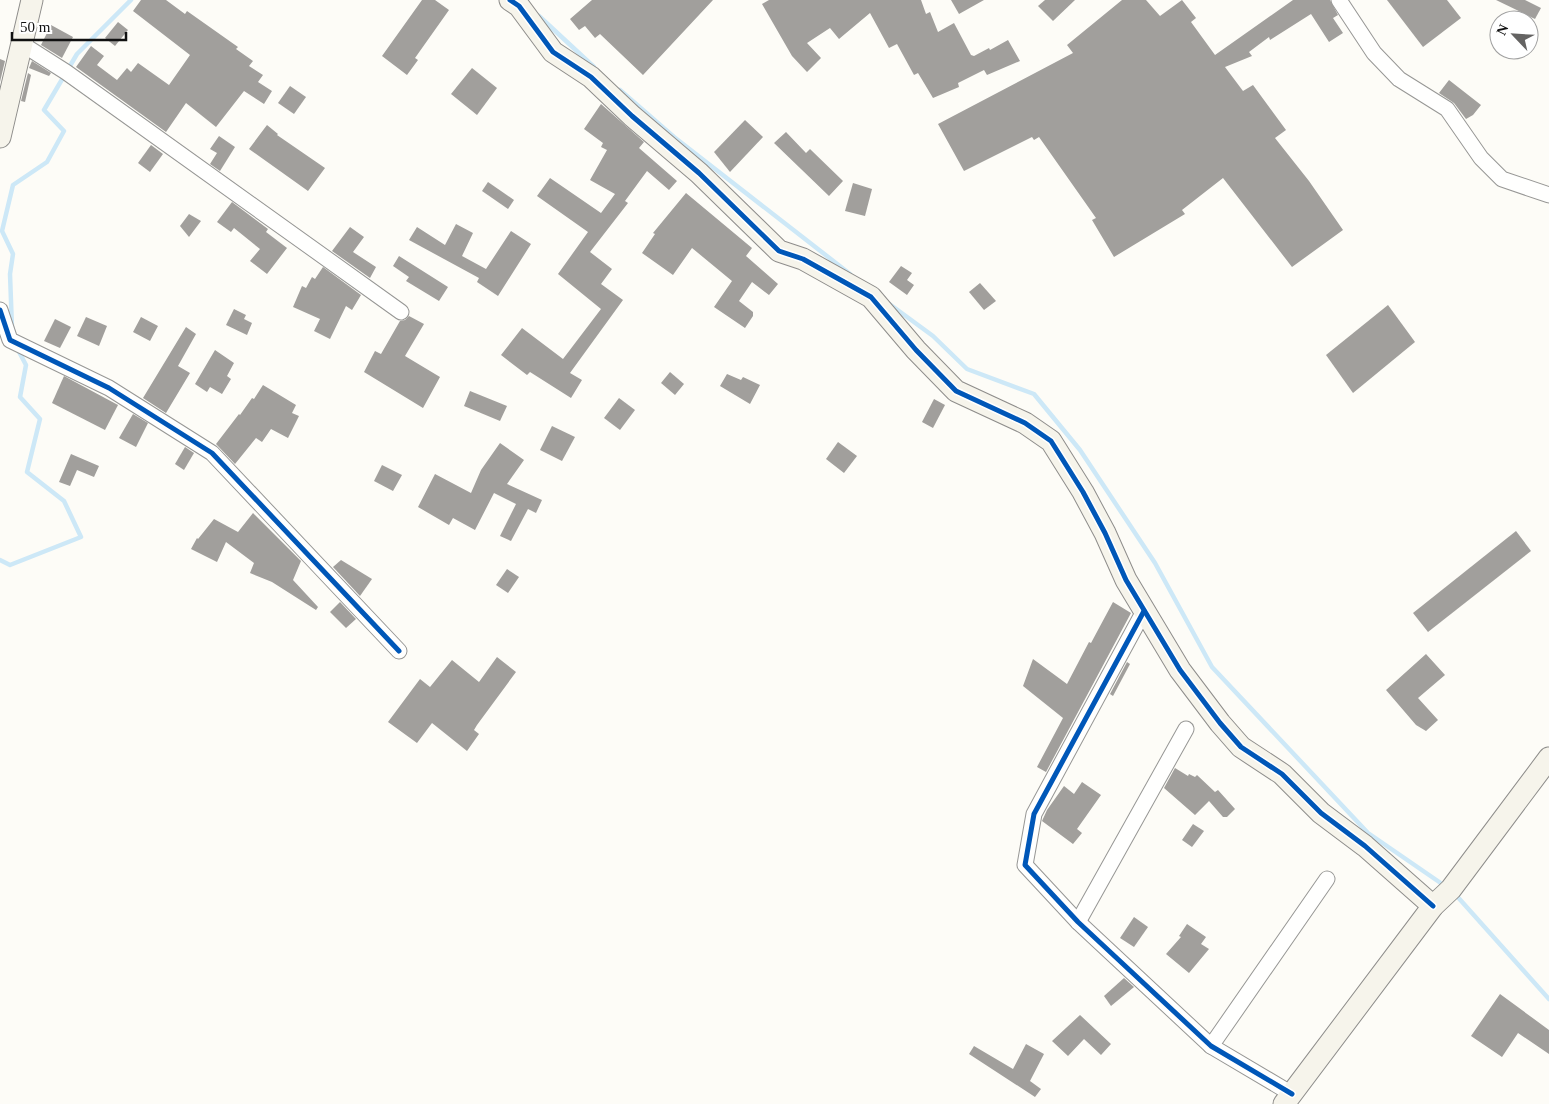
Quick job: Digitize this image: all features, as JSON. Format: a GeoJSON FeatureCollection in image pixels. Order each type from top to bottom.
{"type":"FeatureCollection","features":[{"type":"Feature","properties":{"kind":"street"},"geometry":{"type":"LineString","coordinates":[[0,137],[32,0]]}},
{"type":"Feature","properties":{"kind":"street"},"geometry":{"type":"LineString","coordinates":[[510,0],[519,6],[554,52],[591,77],[632,116],[699,173],[779,251],[803,259],[871,297],[916,350],[956,391],[1025,423],[1051,441],[1083,492],[1105,533],[1126,580],[1180,670],[1241,747],[1282,774],[1321,813],[1365,846],[1433,906]]}},
{"type":"Feature","properties":{"kind":"street"},"geometry":{"type":"LineString","coordinates":[[1339,0],[1374,53],[1399,79],[1447,109],[1481,158],[1502,179],[1549,195]]}},
{"type":"Feature","properties":{"kind":"street"},"geometry":{"type":"LineString","coordinates":[[22,44],[66,72],[401,312]]}},
{"type":"Feature","properties":{"kind":"street"},"geometry":{"type":"LineString","coordinates":[[0,310],[10,340],[109,388],[212,453],[399,652]]}},
{"type":"Feature","properties":{"kind":"street"},"geometry":{"type":"LineString","coordinates":[[1144,611],[1034,814],[1025,865],[1078,922],[1211,1046],[1288,1099],[1433,906],[1451,890],[1549,758]]}},
{"type":"Feature","properties":{"kind":"street"},"geometry":{"type":"LineString","coordinates":[[1078,922],[1186,729]]}},
{"type":"Feature","properties":{"kind":"street"},"geometry":{"type":"LineString","coordinates":[[1211,1046],[1327,879]]}},
{"type":"Feature","properties":{"kind":"building"},"geometry":{"type":"Polygon","coordinates":[[[141,0],[166,0],[185,14],[187,11],[238,47],[236,49],[253,61],[249,66],[263,75],[258,82],[272,91],[264,104],[244,91],[216,127],[186,103],[166,132],[76,67],[91,46],[104,56],[97,65],[117,80],[127,68],[131,72],[138,63],[169,85],[190,55],[133,11],[141,0]]]}},
{"type":"Feature","properties":{"kind":"building"},"geometry":{"type":"Polygon","coordinates":[[[422,0],[435,0],[449,10],[415,58],[418,60],[407,75],[382,56],[422,0]]]}},
{"type":"Feature","properties":{"kind":"building"},"geometry":{"type":"Polygon","coordinates":[[[592,0],[713,0],[643,75],[600,34],[595,38],[585,26],[579,30],[570,19],[592,0]]]}},
{"type":"Feature","properties":{"kind":"building"},"geometry":{"type":"Polygon","coordinates":[[[769,0],[921,0],[926,14],[930,12],[938,32],[954,23],[971,55],[974,56],[989,48],[990,50],[1008,40],[1020,61],[987,75],[984,70],[958,83],[959,87],[933,98],[918,73],[914,75],[897,44],[889,48],[870,13],[839,39],[830,28],[807,43],[821,58],[807,72],[792,56],[762,4],[769,0]]]}},
{"type":"Feature","properties":{"kind":"building"},"geometry":{"type":"Polygon","coordinates":[[[951,0],[984,0],[959,14],[951,0]]]}},
{"type":"Feature","properties":{"kind":"building"},"geometry":{"type":"Polygon","coordinates":[[[1045,0],[1075,0],[1053,21],[1038,6],[1045,0]]]}},
{"type":"Feature","properties":{"kind":"building"},"geometry":{"type":"Polygon","coordinates":[[[1122,0],[1146,0],[1160,16],[1182,0],[1196,18],[1191,22],[1215,55],[1293,0],[1330,0],[1338,15],[1333,18],[1343,33],[1329,42],[1311,14],[1270,40],[1269,37],[1249,52],[1252,56],[1225,67],[1243,91],[1253,85],[1286,130],[1275,138],[1309,181],[1343,230],[1292,267],[1223,178],[1182,210],[1185,214],[1114,257],[1092,220],[1096,218],[1039,137],[1034,140],[1032,137],[964,171],[938,124],[1073,53],[1067,45],[1122,0]]]}},
{"type":"Feature","properties":{"kind":"building"},"geometry":{"type":"Polygon","coordinates":[[[1387,0],[1447,0],[1461,18],[1423,47],[1387,0]]]}},
{"type":"Feature","properties":{"kind":"building"},"geometry":{"type":"Polygon","coordinates":[[[1496,0],[1525,0],[1541,8],[1539,12],[1539,10],[1517,10],[1496,0]]]}},
{"type":"Feature","properties":{"kind":"building"},"geometry":{"type":"Polygon","coordinates":[[[118,22],[128,30],[115,46],[105,38],[118,22]]]}},
{"type":"Feature","properties":{"kind":"building"},"geometry":{"type":"Polygon","coordinates":[[[51,25],[73,37],[62,58],[41,45],[51,25]]]}},
{"type":"Feature","properties":{"kind":"building"},"geometry":{"type":"Polygon","coordinates":[[[0,59],[5,61],[0,82],[0,59]]]}},
{"type":"Feature","properties":{"kind":"building"},"geometry":{"type":"Polygon","coordinates":[[[32,61],[51,73],[49,76],[29,68],[32,61]]]}},
{"type":"Feature","properties":{"kind":"building"},"geometry":{"type":"Polygon","coordinates":[[[472,68],[497,88],[477,115],[451,94],[472,68]]]}},
{"type":"Feature","properties":{"kind":"building"},"geometry":{"type":"Polygon","coordinates":[[[28,73],[31,75],[25,102],[21,101],[28,73]]]}},
{"type":"Feature","properties":{"kind":"building"},"geometry":{"type":"Polygon","coordinates":[[[1449,80],[1481,105],[1473,115],[1466,119],[1454,103],[1439,93],[1449,80]]]}},
{"type":"Feature","properties":{"kind":"building"},"geometry":{"type":"Polygon","coordinates":[[[290,86],[306,97],[294,114],[278,103],[290,86]]]}},
{"type":"Feature","properties":{"kind":"building"},"geometry":{"type":"Polygon","coordinates":[[[601,104],[644,142],[639,148],[677,181],[669,190],[647,171],[625,201],[628,203],[590,252],[612,269],[601,284],[623,300],[570,373],[582,380],[571,398],[530,372],[527,375],[501,355],[522,328],[563,359],[601,309],[558,274],[588,232],[537,196],[550,178],[601,213],[615,194],[590,180],[607,150],[601,147],[603,143],[584,129],[601,104]]]}},
{"type":"Feature","properties":{"kind":"building"},"geometry":{"type":"Polygon","coordinates":[[[745,120],[763,137],[730,172],[714,152],[745,120]]]}},
{"type":"Feature","properties":{"kind":"building"},"geometry":{"type":"Polygon","coordinates":[[[267,125],[277,135],[325,168],[308,191],[249,149],[267,125]]]}},
{"type":"Feature","properties":{"kind":"building"},"geometry":{"type":"Polygon","coordinates":[[[786,132],[806,153],[810,149],[843,181],[829,196],[774,143],[786,132]]]}},
{"type":"Feature","properties":{"kind":"building"},"geometry":{"type":"Polygon","coordinates":[[[219,136],[235,147],[220,171],[210,164],[217,153],[210,149],[219,136]]]}},
{"type":"Feature","properties":{"kind":"building"},"geometry":{"type":"Polygon","coordinates":[[[151,145],[163,154],[150,172],[138,163],[151,145]]]}},
{"type":"Feature","properties":{"kind":"building"},"geometry":{"type":"Polygon","coordinates":[[[488,182],[514,200],[508,209],[482,191],[488,182]]]}},
{"type":"Feature","properties":{"kind":"building"},"geometry":{"type":"Polygon","coordinates":[[[853,183],[872,189],[865,216],[845,211],[853,183]]]}},
{"type":"Feature","properties":{"kind":"building"},"geometry":{"type":"Polygon","coordinates":[[[686,193],[752,248],[746,256],[778,284],[769,295],[752,282],[739,301],[753,312],[753,316],[745,328],[714,307],[732,281],[692,248],[673,275],[642,253],[655,234],[653,233],[686,193]]]}},
{"type":"Feature","properties":{"kind":"building"},"geometry":{"type":"Polygon","coordinates":[[[232,202],[268,229],[266,232],[287,248],[267,274],[250,261],[260,249],[234,228],[231,232],[217,222],[232,202]]]}},
{"type":"Feature","properties":{"kind":"building"},"geometry":{"type":"Polygon","coordinates":[[[189,214],[201,221],[189,237],[180,226],[189,214]]]}},
{"type":"Feature","properties":{"kind":"building"},"geometry":{"type":"Polygon","coordinates":[[[456,224],[473,233],[462,256],[486,269],[511,231],[531,244],[498,296],[477,282],[479,278],[409,240],[417,227],[445,245],[456,224]]]}},
{"type":"Feature","properties":{"kind":"building"},"geometry":{"type":"Polygon","coordinates":[[[350,227],[364,237],[353,252],[376,267],[370,278],[332,251],[350,227]]]}},
{"type":"Feature","properties":{"kind":"building"},"geometry":{"type":"Polygon","coordinates":[[[399,256],[448,287],[439,301],[406,281],[409,277],[393,266],[399,256]]]}},
{"type":"Feature","properties":{"kind":"building"},"geometry":{"type":"Polygon","coordinates":[[[901,266],[912,273],[907,280],[914,285],[907,295],[889,282],[901,266]]]}},
{"type":"Feature","properties":{"kind":"building"},"geometry":{"type":"Polygon","coordinates":[[[323,267],[361,295],[352,310],[346,306],[330,339],[314,331],[320,319],[293,307],[302,286],[306,288],[312,277],[315,279],[323,267]]]}},
{"type":"Feature","properties":{"kind":"building"},"geometry":{"type":"Polygon","coordinates":[[[980,283],[996,301],[984,310],[969,292],[980,283]]]}},
{"type":"Feature","properties":{"kind":"building"},"geometry":{"type":"Polygon","coordinates":[[[1388,305],[1415,342],[1353,393],[1326,355],[1388,305]]]}},
{"type":"Feature","properties":{"kind":"building"},"geometry":{"type":"Polygon","coordinates":[[[234,309],[246,315],[244,319],[252,323],[247,335],[226,325],[234,309]]]}},
{"type":"Feature","properties":{"kind":"building"},"geometry":{"type":"Polygon","coordinates":[[[409,316],[424,324],[405,356],[440,377],[423,408],[364,372],[375,351],[381,354],[400,321],[405,320],[409,316]]]}},
{"type":"Feature","properties":{"kind":"building"},"geometry":{"type":"Polygon","coordinates":[[[86,317],[107,326],[99,346],[77,336],[86,317]]]}},
{"type":"Feature","properties":{"kind":"building"},"geometry":{"type":"Polygon","coordinates":[[[141,317],[158,326],[150,341],[133,332],[141,317]]]}},
{"type":"Feature","properties":{"kind":"building"},"geometry":{"type":"Polygon","coordinates":[[[55,319],[71,327],[60,348],[44,341],[55,319]]]}},
{"type":"Feature","properties":{"kind":"building"},"geometry":{"type":"Polygon","coordinates":[[[186,327],[196,334],[178,366],[190,373],[166,413],[143,398],[186,327]]]}},
{"type":"Feature","properties":{"kind":"building"},"geometry":{"type":"Polygon","coordinates":[[[215,350],[234,363],[227,376],[231,379],[222,394],[210,387],[207,392],[195,384],[215,350]]]}},
{"type":"Feature","properties":{"kind":"building"},"geometry":{"type":"Polygon","coordinates":[[[670,372],[684,384],[675,395],[661,383],[670,372]]]}},
{"type":"Feature","properties":{"kind":"building"},"geometry":{"type":"Polygon","coordinates":[[[727,374],[741,380],[743,377],[760,385],[750,404],[720,386],[727,374]]]}},
{"type":"Feature","properties":{"kind":"building"},"geometry":{"type":"Polygon","coordinates":[[[64,376],[118,405],[105,430],[52,403],[64,376]]]}},
{"type":"Feature","properties":{"kind":"building"},"geometry":{"type":"Polygon","coordinates":[[[263,385],[296,405],[292,413],[299,416],[288,438],[271,429],[262,442],[256,438],[235,464],[216,444],[252,398],[254,399],[263,385]]]}},
{"type":"Feature","properties":{"kind":"building"},"geometry":{"type":"Polygon","coordinates":[[[470,391],[507,406],[500,421],[464,406],[470,391]]]}},
{"type":"Feature","properties":{"kind":"building"},"geometry":{"type":"Polygon","coordinates":[[[619,398],[635,410],[620,430],[604,418],[619,398]]]}},
{"type":"Feature","properties":{"kind":"building"},"geometry":{"type":"Polygon","coordinates":[[[934,399],[945,405],[933,428],[922,422],[934,399]]]}},
{"type":"Feature","properties":{"kind":"building"},"geometry":{"type":"Polygon","coordinates":[[[133,414],[148,423],[136,447],[119,438],[133,414]]]}},
{"type":"Feature","properties":{"kind":"building"},"geometry":{"type":"Polygon","coordinates":[[[552,426],[575,437],[562,461],[540,450],[552,426]]]}},
{"type":"Feature","properties":{"kind":"building"},"geometry":{"type":"Polygon","coordinates":[[[838,442],[857,456],[844,473],[826,459],[838,442]]]}},
{"type":"Feature","properties":{"kind":"building"},"geometry":{"type":"Polygon","coordinates":[[[500,443],[524,460],[507,484],[542,500],[536,513],[528,509],[511,541],[500,536],[516,504],[494,493],[475,530],[453,518],[449,525],[418,507],[435,474],[471,493],[481,470],[500,443]]]}},
{"type":"Feature","properties":{"kind":"building"},"geometry":{"type":"Polygon","coordinates":[[[185,447],[194,453],[184,470],[175,464],[185,447]]]}},
{"type":"Feature","properties":{"kind":"building"},"geometry":{"type":"Polygon","coordinates":[[[71,454],[99,466],[94,477],[77,470],[70,486],[59,482],[71,454]]]}},
{"type":"Feature","properties":{"kind":"building"},"geometry":{"type":"Polygon","coordinates":[[[382,465],[402,475],[393,491],[374,481],[382,465]]]}},
{"type":"Feature","properties":{"kind":"building"},"geometry":{"type":"Polygon","coordinates":[[[253,513],[301,561],[293,580],[318,607],[316,610],[272,582],[250,573],[254,563],[226,542],[217,562],[191,549],[197,538],[214,519],[238,532],[253,513]]]}},
{"type":"Feature","properties":{"kind":"building"},"geometry":{"type":"Polygon","coordinates":[[[1516,531],[1531,551],[1428,632],[1413,613],[1516,531]]]}},
{"type":"Feature","properties":{"kind":"building"},"geometry":{"type":"Polygon","coordinates":[[[341,560],[372,579],[360,596],[333,567],[341,560]]]}},
{"type":"Feature","properties":{"kind":"building"},"geometry":{"type":"Polygon","coordinates":[[[507,569],[519,577],[508,593],[496,585],[507,569]]]}},
{"type":"Feature","properties":{"kind":"building"},"geometry":{"type":"Polygon","coordinates":[[[340,602],[356,619],[346,628],[330,612],[340,602]]]}},
{"type":"Feature","properties":{"kind":"building"},"geometry":{"type":"Polygon","coordinates":[[[1113,602],[1131,613],[1046,772],[1037,767],[1063,718],[1023,686],[1033,659],[1067,684],[1113,602]]]}},
{"type":"Feature","properties":{"kind":"building"},"geometry":{"type":"Polygon","coordinates":[[[1426,654],[1445,675],[1418,698],[1438,720],[1426,731],[1416,725],[1386,690],[1426,654]]]}},
{"type":"Feature","properties":{"kind":"building"},"geometry":{"type":"Polygon","coordinates":[[[497,657],[516,672],[477,725],[474,730],[479,734],[467,751],[432,723],[417,743],[388,722],[420,679],[430,687],[452,660],[479,682],[497,657]]]}},
{"type":"Feature","properties":{"kind":"building"},"geometry":{"type":"Polygon","coordinates":[[[1127,662],[1130,664],[1113,696],[1110,694],[1127,662]]]}},
{"type":"Feature","properties":{"kind":"building"},"geometry":{"type":"Polygon","coordinates":[[[1175,768],[1188,776],[1189,774],[1195,777],[1197,775],[1215,792],[1218,790],[1235,809],[1227,817],[1223,817],[1209,801],[1195,815],[1164,788],[1175,768]]]}},
{"type":"Feature","properties":{"kind":"building"},"geometry":{"type":"Polygon","coordinates":[[[1082,782],[1101,795],[1077,829],[1082,833],[1073,844],[1042,821],[1047,810],[1064,786],[1074,794],[1082,782]]]}},
{"type":"Feature","properties":{"kind":"building"},"geometry":{"type":"Polygon","coordinates":[[[1193,824],[1204,831],[1192,847],[1182,840],[1193,824]]]}},
{"type":"Feature","properties":{"kind":"building"},"geometry":{"type":"Polygon","coordinates":[[[1134,917],[1148,927],[1134,947],[1120,938],[1134,917]]]}},
{"type":"Feature","properties":{"kind":"building"},"geometry":{"type":"Polygon","coordinates":[[[1187,924],[1206,937],[1201,944],[1209,949],[1189,973],[1166,954],[1181,937],[1179,936],[1187,924]]]}},
{"type":"Feature","properties":{"kind":"building"},"geometry":{"type":"Polygon","coordinates":[[[1124,978],[1134,987],[1111,1006],[1104,996],[1124,978]]]}},
{"type":"Feature","properties":{"kind":"building"},"geometry":{"type":"Polygon","coordinates":[[[1500,994],[1549,1030],[1549,1054],[1518,1033],[1502,1057],[1471,1036],[1500,994]]]}},
{"type":"Feature","properties":{"kind":"building"},"geometry":{"type":"Polygon","coordinates":[[[1080,1015],[1111,1044],[1101,1055],[1084,1039],[1068,1056],[1052,1041],[1080,1015]]]}},
{"type":"Feature","properties":{"kind":"building"},"geometry":{"type":"Polygon","coordinates":[[[1026,1044],[1044,1054],[1030,1081],[1041,1089],[1035,1097],[969,1054],[974,1046],[1013,1069],[1026,1044]]]}},
{"type":"Feature","properties":{"kind":"waterway"},"geometry":{"type":"LineString","coordinates":[[12,328],[10,274],[13,254],[2,231],[13,185],[47,162],[64,131],[44,110],[77,54],[131,0]]}},
{"type":"Feature","properties":{"kind":"waterway"},"geometry":{"type":"LineString","coordinates":[[539,16],[594,67]]}},
{"type":"Feature","properties":{"kind":"waterway"},"geometry":{"type":"LineString","coordinates":[[620,90],[674,137],[850,274]]}},
{"type":"Feature","properties":{"kind":"waterway"},"geometry":{"type":"LineString","coordinates":[[888,303],[933,336],[967,369],[1034,394],[1080,450],[1155,563],[1212,667],[1368,833],[1445,886]]}},
{"type":"Feature","properties":{"kind":"waterway"},"geometry":{"type":"LineString","coordinates":[[0,560],[10,565],[81,537],[64,501],[27,472],[40,419],[20,397],[26,365],[17,348]]}},
{"type":"Feature","properties":{"kind":"waterway"},"geometry":{"type":"LineString","coordinates":[[1455,894],[1549,999]]}},
{"type":"Feature","properties":{"kind":"cycle path"},"geometry":{"type":"LineString","coordinates":[[510,0],[519,6],[553,52],[591,77],[632,116],[699,173],[779,251],[803,259],[871,297],[916,350],[956,391],[1025,423],[1051,441],[1083,492],[1105,533],[1126,580],[1180,670],[1220,723],[1241,747],[1282,774],[1321,813],[1365,846],[1433,906]]}},
{"type":"Feature","properties":{"kind":"cycle path"},"geometry":{"type":"LineString","coordinates":[[0,310],[10,340],[109,388],[212,453],[399,651]]}},
{"type":"Feature","properties":{"kind":"cycle path"},"geometry":{"type":"LineString","coordinates":[[1144,611],[1034,814],[1025,865],[1078,922],[1211,1046],[1292,1094]]}}]}
